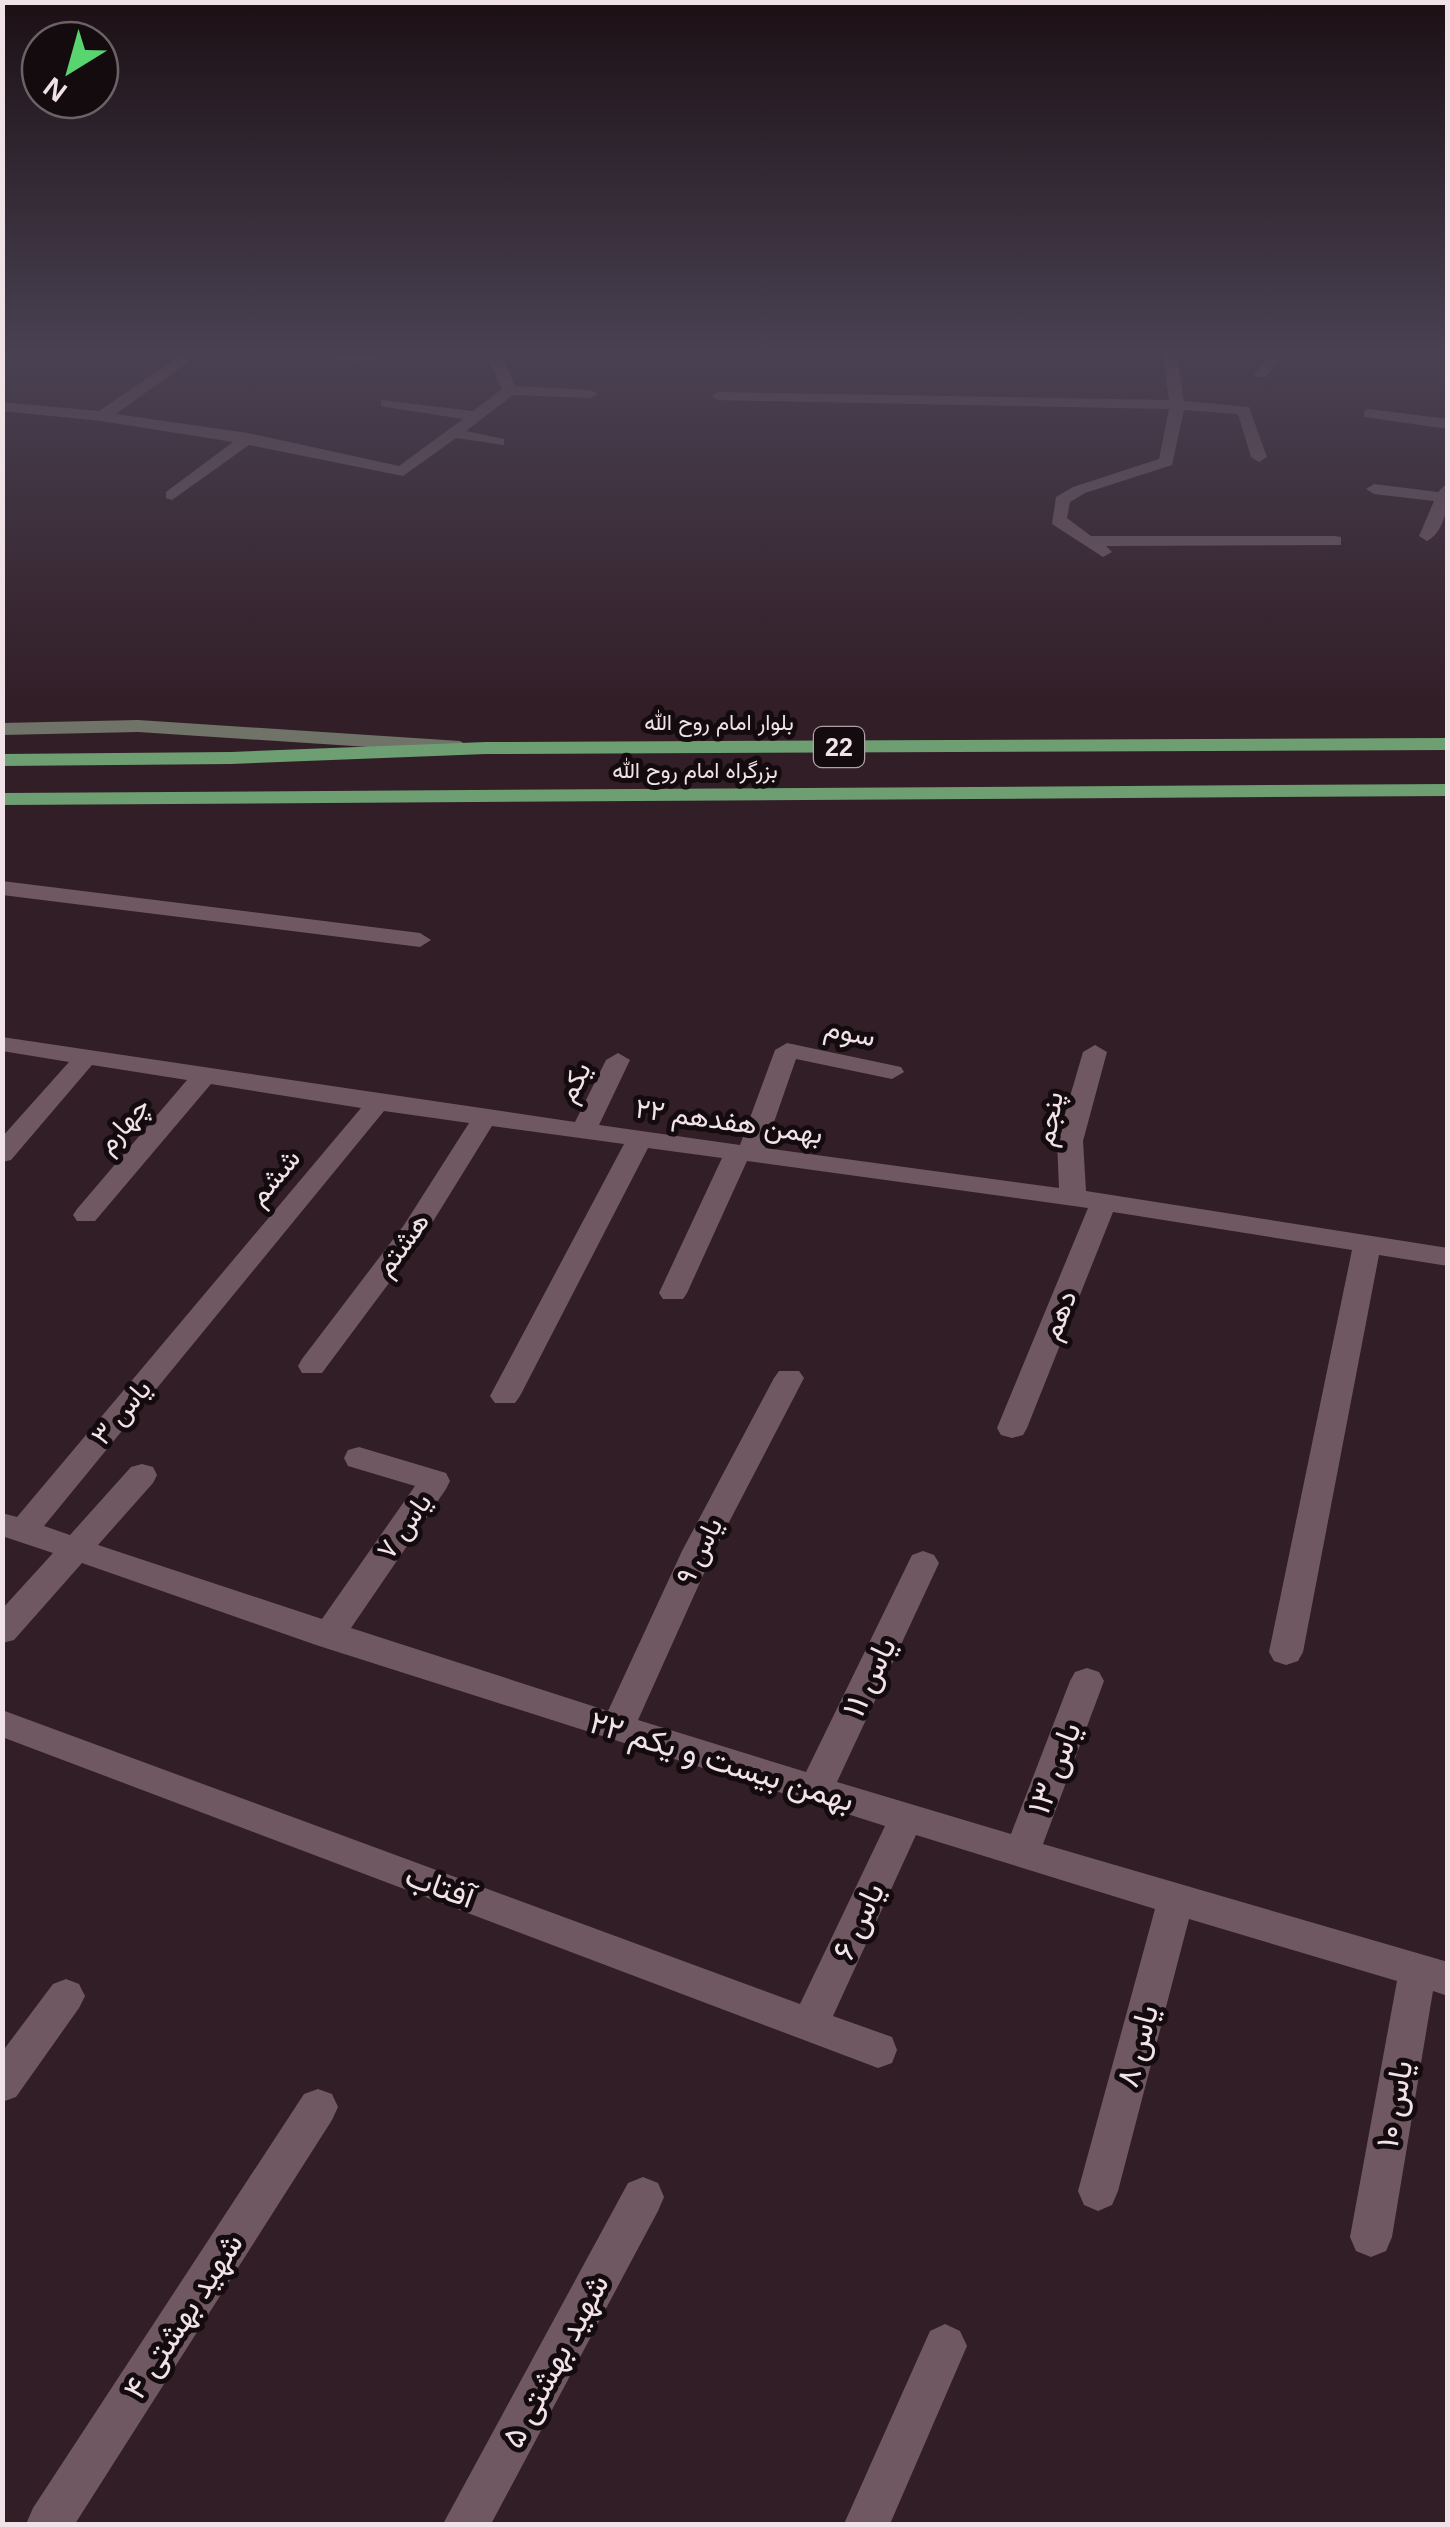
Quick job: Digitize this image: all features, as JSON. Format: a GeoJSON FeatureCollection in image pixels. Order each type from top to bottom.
{"type":"FeatureCollection","features":[{"type":"Feature","properties":{"kind":"highway","name":"بلوار امام روح الله"},"geometry":{"type":"LineString","coordinates":[[2,760],[231,758],[486,748],[1448,744]]}},
{"type":"Feature","properties":{"kind":"highway","name":"بزرگراه امام روح الله"},"geometry":{"type":"LineString","coordinates":[[2,799],[1448,790]]}},
{"type":"Feature","properties":{"kind":"main road"},"geometry":{"type":"LineString","coordinates":[[2,729],[138,726],[486,748]]}},
{"type":"Feature","properties":{"kind":"street"},"geometry":{"type":"LineString","coordinates":[[172,496],[210,467]]}},
{"type":"Feature","properties":{"kind":"street"},"geometry":{"type":"LineString","coordinates":[[371,467],[403,471],[408,467]]}},
{"type":"Feature","properties":{"kind":"street"},"geometry":{"type":"LineString","coordinates":[[1104,552],[1058,520],[1062,500],[1078,490],[1151,467]]}},
{"type":"Feature","properties":{"kind":"street"},"geometry":{"type":"LineString","coordinates":[[1374,489],[1446,495],[1436,532]]}},
{"type":"Feature","properties":{"kind":"street"},"geometry":{"type":"LineString","coordinates":[[1086,542],[1334,541]]}},
{"type":"Feature","properties":{"kind":"street"},"geometry":{"type":"LineString","coordinates":[[2,888],[420,940]]}},
{"type":"Feature","properties":{"kind":"street","name":"۲۲ بهمن هفدهم"},"geometry":{"type":"LineString","coordinates":[[2,1044],[378,1103],[1104,1202],[1448,1258]]}},
{"type":"Feature","properties":{"kind":"street","name":"سوم"},"geometry":{"type":"LineString","coordinates":[[744,1153],[787,1050],[892,1072]]}},
{"type":"Feature","properties":{"kind":"street","name":"پنجم"},"geometry":{"type":"LineString","coordinates":[[1074,1198],[1070,1142],[1095,1052]]}},
{"type":"Feature","properties":{"kind":"street"},"geometry":{"type":"LineString","coordinates":[[2,1154],[88,1055]]}},
{"type":"Feature","properties":{"kind":"street","name":"یکم"},"geometry":{"type":"LineString","coordinates":[[584,1131],[618,1060]]}},
{"type":"Feature","properties":{"kind":"street","name":"چهارم"},"geometry":{"type":"LineString","coordinates":[[86,1215],[206,1074]]}},
{"type":"Feature","properties":{"kind":"street","name":"ششم"},"geometry":{"type":"LineString","coordinates":[[220,1293],[378,1103]]}},
{"type":"Feature","properties":{"kind":"street","name":"هشتم"},"geometry":{"type":"LineString","coordinates":[[312,1366],[414,1230],[485,1118]]}},
{"type":"Feature","properties":{"kind":"street"},"geometry":{"type":"LineString","coordinates":[[504,1396],[640,1138]]}},
{"type":"Feature","properties":{"kind":"street"},"geometry":{"type":"LineString","coordinates":[[673,1294],[744,1153]]}},
{"type":"Feature","properties":{"kind":"street","name":"دهم"},"geometry":{"type":"LineString","coordinates":[[1012,1428],[1104,1202]]}},
{"type":"Feature","properties":{"kind":"street"},"geometry":{"type":"LineString","coordinates":[[1286,1652],[1367,1244]]}},
{"type":"Feature","properties":{"kind":"street","name":"یاس ۳"},"geometry":{"type":"LineString","coordinates":[[13,1527],[220,1293]]}},
{"type":"Feature","properties":{"kind":"street","name":"یاس ۹"},"geometry":{"type":"LineString","coordinates":[[617,1728],[698,1550],[789,1378]]}},
{"type":"Feature","properties":{"kind":"street","name":"یاس ۷"},"geometry":{"type":"LineString","coordinates":[[328,1636],[435,1481],[359,1458]]}},
{"type":"Feature","properties":{"kind":"street"},"geometry":{"type":"LineString","coordinates":[[2,1631],[142,1474]]}},
{"type":"Feature","properties":{"kind":"street","name":"۲۲ بهمن بیست و یکم"},"geometry":{"type":"LineString","coordinates":[[13,1527],[328,1636],[617,1728],[1175,1902],[1432,1975]]}},
{"type":"Feature","properties":{"kind":"street","name":"یاس ۱۱"},"geometry":{"type":"LineString","coordinates":[[815,1790],[923,1563]]}},
{"type":"Feature","properties":{"kind":"street","name":"یاس ۱۳"},"geometry":{"type":"LineString","coordinates":[[1021,1855],[1087,1681]]}},
{"type":"Feature","properties":{"kind":"street","name":"آفتاب"},"geometry":{"type":"LineString","coordinates":[[2,1723],[878,2050]]}},
{"type":"Feature","properties":{"kind":"street","name":"یاس ۶"},"geometry":{"type":"LineString","coordinates":[[810,2024],[906,1818]]}},
{"type":"Feature","properties":{"kind":"street","name":"یاس ۸"},"geometry":{"type":"LineString","coordinates":[[1098,2191],[1175,1902]]}},
{"type":"Feature","properties":{"kind":"street","name":"یاس ۱۰"},"geometry":{"type":"LineString","coordinates":[[1371,2238],[1432,1975]]}},
{"type":"Feature","properties":{"kind":"street"},"geometry":{"type":"LineString","coordinates":[[2,2084],[66,1996]]}},
{"type":"Feature","properties":{"kind":"street","name":"شهید بهشتی ۴"},"geometry":{"type":"LineString","coordinates":[[49,2524],[318,2107]]}},
{"type":"Feature","properties":{"kind":"street","name":"شهید بهشتی ۵"},"geometry":{"type":"LineString","coordinates":[[466,2524],[644,2198]]}},
{"type":"Feature","properties":{"kind":"street"},"geometry":{"type":"LineString","coordinates":[[867,2524],[946,2346]]}}]}
